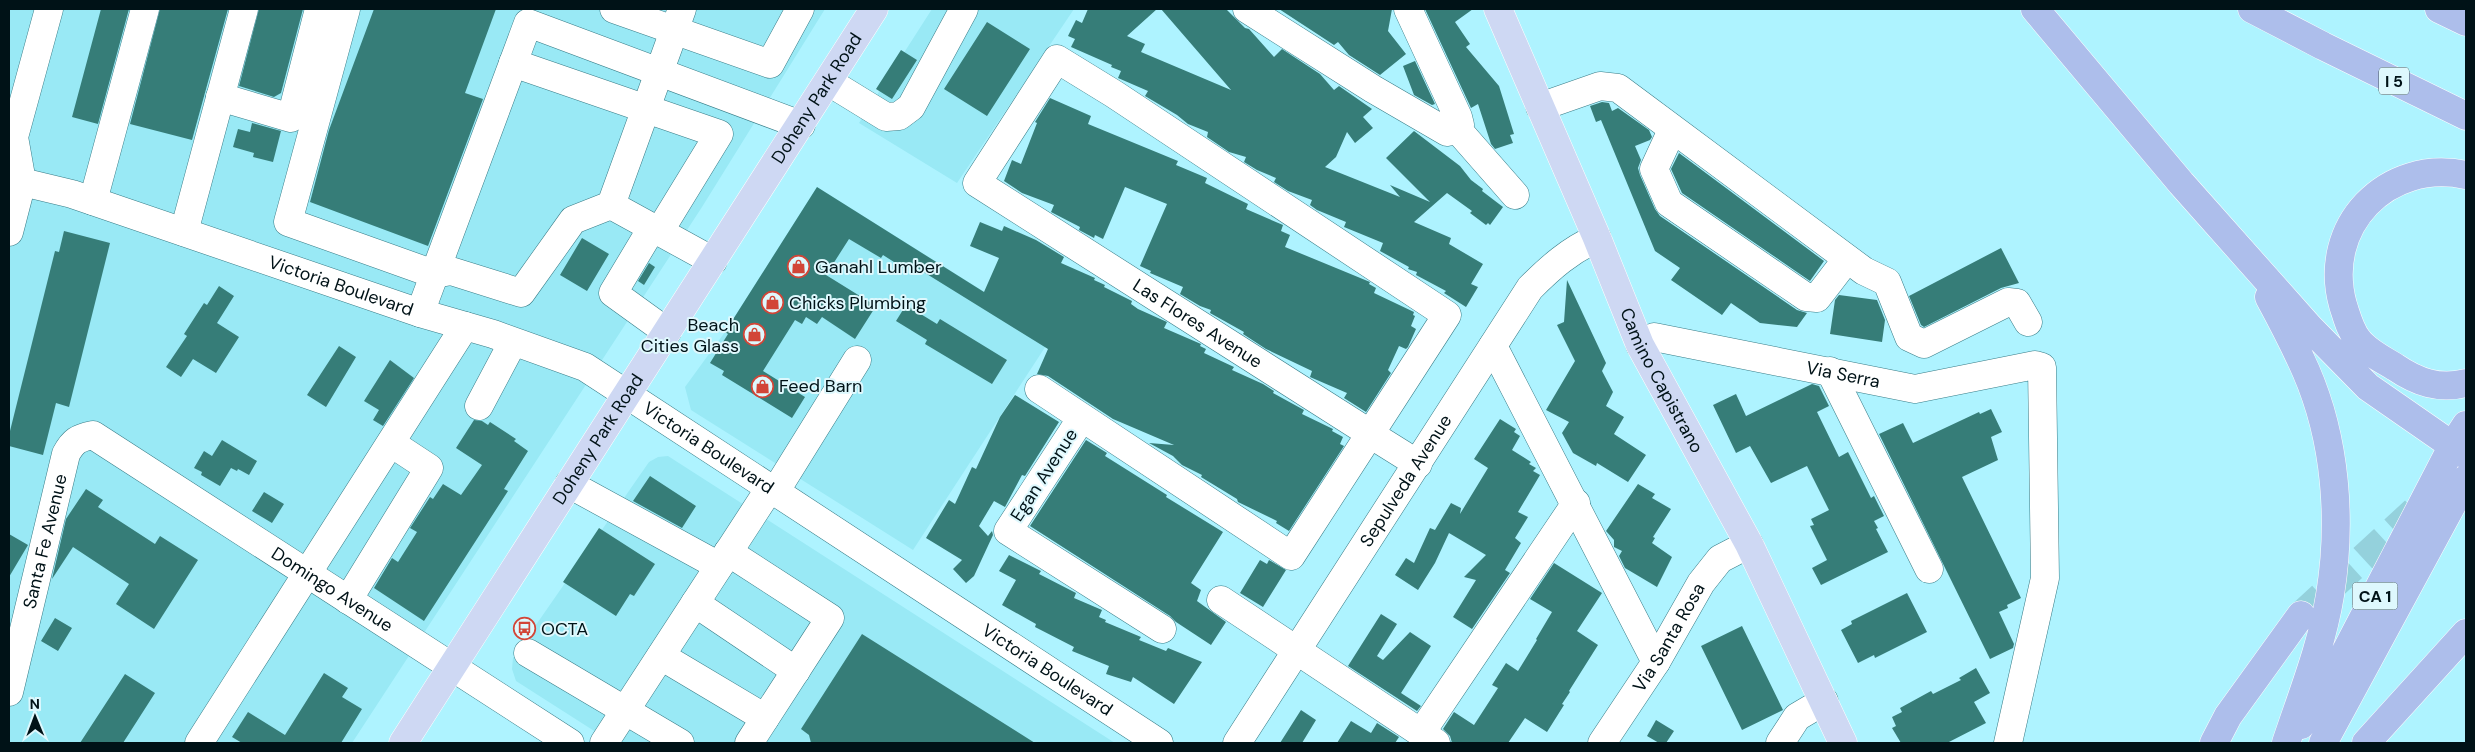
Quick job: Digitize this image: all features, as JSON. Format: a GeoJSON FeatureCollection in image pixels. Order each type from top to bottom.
{"type":"FeatureCollection","features":[{"type":"Feature","properties":{"kind":"highway"},"geometry":{"type":"LineString","coordinates":[[2035,9],[2256,268],[2368,387],[2462,442]]}},
{"type":"Feature","properties":{"kind":"highway","name":"I 5"},"geometry":{"type":"LineString","coordinates":[[2252,9],[2466,116]]}},
{"type":"Feature","properties":{"kind":"highway"},"geometry":{"type":"LineString","coordinates":[[2439,9],[2466,22]]}},
{"type":"Feature","properties":{"kind":"highway"},"geometry":{"type":"LineString","coordinates":[[2466,175],[2451,172],[2422,174],[2406,178],[2381,190],[2362,210],[2348,233],[2342,246],[2338,278],[2340,292],[2352,332],[2367,349],[2414,380],[2431,385],[2452,385],[2466,382]]}},
{"type":"Feature","properties":{"kind":"highway"},"geometry":{"type":"LineString","coordinates":[[2256,268],[2307,372],[2318,405],[2332,466],[2336,512],[2330,595],[2316,650],[2287,743]]}},
{"type":"Feature","properties":{"kind":"highway","name":"CA 1"},"geometry":{"type":"LineString","coordinates":[[2287,743],[2330,682],[2462,442]]}},
{"type":"Feature","properties":{"kind":"highway","name":"CA 1"},"geometry":{"type":"LineString","coordinates":[[2323,743],[2466,479]]}},
{"type":"Feature","properties":{"kind":"highway"},"geometry":{"type":"LineString","coordinates":[[2214,743],[2228,716],[2301,615]]}},
{"type":"Feature","properties":{"kind":"highway"},"geometry":{"type":"LineString","coordinates":[[2366,743],[2466,633]]}},
{"type":"Feature","properties":{"kind":"main road","name":"Doheny Park Road"},"geometry":{"type":"LineString","coordinates":[[403,743],[829,82],[874,9]]}},
{"type":"Feature","properties":{"kind":"main road","name":"Camino Capistrano"},"geometry":{"type":"LineString","coordinates":[[1498,9],[1640,345],[1749,544],[1843,743]]}},
{"type":"Feature","properties":{"kind":"street"},"geometry":{"type":"LineString","coordinates":[[9,232],[22,182],[14,137],[49,9]]}},
{"type":"Feature","properties":{"kind":"street"},"geometry":{"type":"LineString","coordinates":[[83,197],[144,9]]}},
{"type":"Feature","properties":{"kind":"street"},"geometry":{"type":"LineString","coordinates":[[184,232],[244,9]]}},
{"type":"Feature","properties":{"kind":"street"},"geometry":{"type":"LineString","coordinates":[[220,97],[291,118],[319,9]]}},
{"type":"Feature","properties":{"kind":"street"},"geometry":{"type":"LineString","coordinates":[[276,264],[346,9]]}},
{"type":"Feature","properties":{"kind":"street"},"geometry":{"type":"LineString","coordinates":[[614,9],[678,20],[770,64],[800,9]]}},
{"type":"Feature","properties":{"kind":"street"},"geometry":{"type":"LineString","coordinates":[[829,82],[886,117],[899,116],[911,107],[964,9]]}},
{"type":"Feature","properties":{"kind":"street"},"geometry":{"type":"LineString","coordinates":[[1247,9],[1373,89],[1447,132],[1458,130]]}},
{"type":"Feature","properties":{"kind":"street"},"geometry":{"type":"LineString","coordinates":[[1408,9],[1458,117],[1460,125],[1458,130]]}},
{"type":"Feature","properties":{"kind":"street"},"geometry":{"type":"LineString","coordinates":[[420,313],[530,16],[659,71],[800,125]]}},
{"type":"Feature","properties":{"kind":"street"},"geometry":{"type":"LineString","coordinates":[[611,206],[678,20]]}},
{"type":"Feature","properties":{"kind":"street","name":"Las Flores Avenue"},"geometry":{"type":"LineString","coordinates":[[1370,434],[1447,315],[1114,94],[1057,59],[977,183],[1370,434],[1418,464]]}},
{"type":"Feature","properties":{"kind":"street"},"geometry":{"type":"LineString","coordinates":[[513,63],[719,134],[613,293],[667,332]]}},
{"type":"Feature","properties":{"kind":"street"},"geometry":{"type":"LineString","coordinates":[[1540,107],[1600,86],[1618,88],[1847,259],[1887,282],[1909,337],[1924,344],[2008,302],[2017,304],[2028,322]]}},
{"type":"Feature","properties":{"kind":"street"},"geometry":{"type":"LineString","coordinates":[[1458,130],[1515,195]]}},
{"type":"Feature","properties":{"kind":"street"},"geometry":{"type":"LineString","coordinates":[[1672,130],[1654,169],[1669,203],[1806,297],[1817,298],[1847,259]]}},
{"type":"Feature","properties":{"kind":"street","name":"Victoria Boulevard"},"geometry":{"type":"LineString","coordinates":[[22,182],[83,197],[420,313],[465,326],[585,367],[1159,743]]}},
{"type":"Feature","properties":{"kind":"street"},"geometry":{"type":"LineString","coordinates":[[288,222],[434,274],[451,271],[521,293],[573,220],[611,206],[713,261]]}},
{"type":"Feature","properties":{"kind":"street","name":"Sepulveda Avenue"},"geometry":{"type":"LineString","coordinates":[[1237,743],[1530,288],[1574,248],[1596,238]]}},
{"type":"Feature","properties":{"kind":"street"},"geometry":{"type":"LineString","coordinates":[[199,743],[465,326]]}},
{"type":"Feature","properties":{"kind":"street","name":"Via Serra"},"geometry":{"type":"LineString","coordinates":[[1640,345],[1654,337],[1915,389],[2036,365],[2042,367],[2045,578],[2008,743]]}},
{"type":"Feature","properties":{"kind":"street"},"geometry":{"type":"LineString","coordinates":[[479,406],[513,342]]}},
{"type":"Feature","properties":{"kind":"street"},"geometry":{"type":"LineString","coordinates":[[1493,346],[1576,503],[1656,662]]}},
{"type":"Feature","properties":{"kind":"street"},"geometry":{"type":"LineString","coordinates":[[604,743],[723,559],[773,490],[857,360]]}},
{"type":"Feature","properties":{"kind":"street"},"geometry":{"type":"LineString","coordinates":[[1830,371],[1929,569]]}},
{"type":"Feature","properties":{"kind":"street"},"geometry":{"type":"LineString","coordinates":[[1039,389],[1081,419],[1291,556],[1370,434]]}},
{"type":"Feature","properties":{"kind":"street","name":"Egan Avenue"},"geometry":{"type":"LineString","coordinates":[[1081,419],[1008,531],[1162,629]]}},
{"type":"Feature","properties":{"kind":"street","name":"Domingo Avenue"},"geometry":{"type":"LineString","coordinates":[[93,435],[570,743]]}},
{"type":"Feature","properties":{"kind":"street","name":"Santa Fe Avenue"},"geometry":{"type":"LineString","coordinates":[[9,686],[66,454],[73,443],[80,438],[93,435]]}},
{"type":"Feature","properties":{"kind":"street"},"geometry":{"type":"LineString","coordinates":[[348,600],[429,468],[391,443]]}},
{"type":"Feature","properties":{"kind":"street"},"geometry":{"type":"LineString","coordinates":[[570,484],[723,559],[830,618],[749,743]]}},
{"type":"Feature","properties":{"kind":"street"},"geometry":{"type":"LineString","coordinates":[[1221,600],[1273,633],[1296,652],[1429,738],[1576,503]]}},
{"type":"Feature","properties":{"kind":"street","name":"Via Santa Rosa"},"geometry":{"type":"LineString","coordinates":[[1602,743],[1656,662],[1701,583],[1720,559],[1749,544]]}},
{"type":"Feature","properties":{"kind":"street"},"geometry":{"type":"LineString","coordinates":[[695,602],[796,671]]}},
{"type":"Feature","properties":{"kind":"street"},"geometry":{"type":"LineString","coordinates":[[528,652],[680,743]]}},
{"type":"Feature","properties":{"kind":"street"},"geometry":{"type":"LineString","coordinates":[[661,656],[766,718]]}},
{"type":"Feature","properties":{"kind":"street"},"geometry":{"type":"LineString","coordinates":[[1780,743],[1797,717],[1824,701]]}},
{"type":"Feature","properties":{"kind":"shaded area"},"geometry":{"type":"Polygon","coordinates":[[[9,9],[825,9],[702,207],[352,743],[9,743],[9,9]]]}},
{"type":"Feature","properties":{"kind":"shaded area"},"geometry":{"type":"Polygon","coordinates":[[[932,9],[1074,9],[957,183],[859,123],[932,9]]]}},
{"type":"Feature","properties":{"kind":"shaded area"},"geometry":{"type":"Polygon","coordinates":[[[817,187],[1053,335],[913,550],[691,410],[685,387],[725,332],[817,187]]]}},
{"type":"Feature","properties":{"kind":"shaded area"},"geometry":{"type":"Polygon","coordinates":[[[668,456],[1115,743],[613,743],[516,681],[512,669],[513,658],[649,462],[658,457],[668,456]]]}},
{"type":"Feature","properties":{"kind":"building"},"geometry":{"type":"Polygon","coordinates":[[[101,9],[129,9],[98,124],[72,117],[101,9]]]}},
{"type":"Feature","properties":{"kind":"building"},"geometry":{"type":"Polygon","coordinates":[[[160,9],[228,9],[192,140],[130,124],[160,9]]]}},
{"type":"Feature","properties":{"kind":"building"},"geometry":{"type":"Polygon","coordinates":[[[259,9],[303,9],[281,93],[274,97],[239,86],[259,9]]]}},
{"type":"Feature","properties":{"kind":"building"},"geometry":{"type":"Polygon","coordinates":[[[374,9],[496,9],[465,93],[483,99],[428,246],[310,202],[329,130],[374,9]]]}},
{"type":"Feature","properties":{"kind":"building"},"geometry":{"type":"Polygon","coordinates":[[[1088,9],[1157,9],[1127,36],[1145,44],[1141,52],[1231,90],[1161,9],[1226,9],[1245,28],[1249,29],[1274,57],[1282,49],[1320,74],[1334,90],[1339,86],[1372,109],[1363,117],[1373,128],[1355,143],[1347,132],[1336,157],[1325,167],[1400,197],[1390,185],[1430,202],[1386,158],[1414,131],[1460,166],[1471,180],[1483,189],[1482,191],[1503,207],[1490,225],[1488,223],[1486,225],[1470,213],[1472,211],[1447,193],[1414,222],[1451,238],[1449,244],[1483,264],[1471,284],[1478,287],[1466,307],[1444,293],[1446,291],[1416,275],[1417,272],[1408,269],[1409,267],[1380,251],[1383,243],[1344,227],[1346,222],[1317,210],[1310,205],[1312,200],[1288,191],[1274,182],[1276,178],[1244,162],[1246,157],[1229,152],[1207,137],[1208,132],[1188,124],[1177,115],[1145,96],[1148,91],[1118,78],[1121,71],[1111,67],[1112,65],[1071,47],[1075,39],[1068,36],[1076,20],[1082,23],[1088,9]]]}},
{"type":"Feature","properties":{"kind":"building"},"geometry":{"type":"Polygon","coordinates":[[[1279,9],[1392,9],[1388,31],[1406,54],[1380,75],[1349,55],[1338,42],[1334,45],[1279,9]]]}},
{"type":"Feature","properties":{"kind":"building"},"geometry":{"type":"Polygon","coordinates":[[[1425,9],[1473,9],[1455,22],[1470,44],[1466,47],[1499,86],[1514,134],[1510,135],[1513,143],[1495,149],[1491,144],[1478,104],[1471,108],[1425,9]]]}},
{"type":"Feature","properties":{"kind":"building"},"geometry":{"type":"Polygon","coordinates":[[[987,22],[1030,49],[987,116],[944,89],[987,22]]]}},
{"type":"Feature","properties":{"kind":"building"},"geometry":{"type":"Polygon","coordinates":[[[901,50],[917,60],[892,99],[876,89],[901,50]]]}},
{"type":"Feature","properties":{"kind":"building"},"geometry":{"type":"Polygon","coordinates":[[[1415,61],[1435,104],[1432,105],[1414,95],[1403,66],[1415,61]]]}},
{"type":"Feature","properties":{"kind":"building"},"geometry":{"type":"Polygon","coordinates":[[[1050,98],[1091,116],[1088,124],[1178,161],[1176,165],[1207,178],[1205,183],[1248,204],[1246,209],[1283,225],[1281,231],[1290,235],[1285,247],[1370,282],[1369,284],[1376,288],[1374,293],[1414,312],[1413,315],[1415,316],[1411,326],[1416,329],[1408,347],[1406,349],[1399,346],[1388,370],[1391,373],[1366,412],[1344,398],[1347,393],[1310,377],[1312,371],[1266,349],[1243,334],[1244,332],[1210,313],[1211,310],[1180,294],[1183,287],[1150,273],[1151,271],[1140,266],[1167,204],[1125,187],[1103,239],[1095,235],[1094,238],[1079,230],[1080,227],[1051,212],[1054,205],[1022,193],[1004,181],[1012,160],[1021,164],[1037,123],[1035,122],[1050,98]]]}},
{"type":"Feature","properties":{"kind":"building"},"geometry":{"type":"Polygon","coordinates":[[[1602,102],[1609,103],[1612,111],[1618,108],[1649,130],[1652,137],[1650,140],[1635,146],[1641,160],[1638,168],[1640,175],[1660,216],[1797,310],[1807,313],[1797,327],[1760,323],[1731,303],[1722,315],[1671,280],[1680,268],[1655,251],[1601,120],[1596,122],[1590,106],[1602,102]]]}},
{"type":"Feature","properties":{"kind":"building"},"geometry":{"type":"Polygon","coordinates":[[[252,123],[281,131],[273,162],[253,157],[254,153],[233,147],[238,129],[250,132],[252,123]]]}},
{"type":"Feature","properties":{"kind":"building"},"geometry":{"type":"Polygon","coordinates":[[[1679,153],[1824,261],[1810,281],[1682,193],[1671,169],[1679,153]]]}},
{"type":"Feature","properties":{"kind":"building"},"geometry":{"type":"Polygon","coordinates":[[[817,187],[984,292],[999,258],[970,246],[980,222],[1002,231],[1004,226],[1036,240],[1064,257],[1061,263],[1095,278],[1094,280],[1105,285],[1104,287],[1132,301],[1131,304],[1138,309],[1167,322],[1164,328],[1201,344],[1200,346],[1206,349],[1204,353],[1234,367],[1232,370],[1263,384],[1274,391],[1273,393],[1304,410],[1302,414],[1333,429],[1332,431],[1343,437],[1340,444],[1344,446],[1289,531],[1276,523],[1277,521],[1238,502],[1237,499],[1201,477],[1202,475],[1182,465],[1173,456],[1149,443],[1174,445],[1113,419],[1048,376],[1037,374],[1048,349],[909,263],[905,269],[883,255],[881,258],[849,239],[826,275],[876,306],[855,339],[822,317],[817,324],[806,317],[802,324],[795,320],[763,371],[805,397],[792,418],[722,375],[724,371],[710,363],[728,334],[725,332],[817,187]]]}},
{"type":"Feature","properties":{"kind":"building"},"geometry":{"type":"Polygon","coordinates":[[[64,231],[110,243],[69,407],[56,403],[43,455],[9,446],[9,435],[55,251],[59,252],[64,231]]]}},
{"type":"Feature","properties":{"kind":"building"},"geometry":{"type":"Polygon","coordinates":[[[582,238],[609,254],[587,291],[560,275],[582,238]]]}},
{"type":"Feature","properties":{"kind":"building"},"geometry":{"type":"Polygon","coordinates":[[[2001,248],[2019,283],[2001,288],[1924,327],[1921,325],[1909,296],[2001,248]]]}},
{"type":"Feature","properties":{"kind":"building"},"geometry":{"type":"Polygon","coordinates":[[[649,263],[655,267],[644,285],[638,281],[649,263]]]}},
{"type":"Feature","properties":{"kind":"building"},"geometry":{"type":"Polygon","coordinates":[[[1567,280],[1606,363],[1602,371],[1613,392],[1606,406],[1624,417],[1614,434],[1646,455],[1628,482],[1597,463],[1596,466],[1573,453],[1562,433],[1569,422],[1546,410],[1575,361],[1557,325],[1564,322],[1567,280]]]}},
{"type":"Feature","properties":{"kind":"building"},"geometry":{"type":"Polygon","coordinates":[[[219,286],[234,296],[217,323],[239,337],[216,373],[193,359],[181,377],[166,367],[187,336],[184,334],[204,303],[207,305],[219,286]]]}},
{"type":"Feature","properties":{"kind":"building"},"geometry":{"type":"Polygon","coordinates":[[[1839,295],[1877,300],[1885,320],[1882,342],[1830,334],[1835,300],[1839,295]]]}},
{"type":"Feature","properties":{"kind":"building"},"geometry":{"type":"Polygon","coordinates":[[[906,305],[937,324],[940,319],[1007,360],[992,384],[925,344],[927,340],[896,321],[906,305]]]}},
{"type":"Feature","properties":{"kind":"building"},"geometry":{"type":"Polygon","coordinates":[[[339,346],[356,357],[326,407],[307,395],[339,346]]]}},
{"type":"Feature","properties":{"kind":"building"},"geometry":{"type":"Polygon","coordinates":[[[390,360],[414,378],[383,426],[373,420],[379,410],[364,401],[390,360]]]}},
{"type":"Feature","properties":{"kind":"building"},"geometry":{"type":"Polygon","coordinates":[[[1812,384],[1819,386],[1829,406],[1817,412],[1839,457],[1848,452],[1871,498],[1874,496],[1884,516],[1874,521],[1888,552],[1821,585],[1812,568],[1827,560],[1810,526],[1814,525],[1811,519],[1829,510],[1807,466],[1771,483],[1750,446],[1736,453],[1713,405],[1736,394],[1746,416],[1812,384]]]}},
{"type":"Feature","properties":{"kind":"building"},"geometry":{"type":"Polygon","coordinates":[[[1015,395],[1059,422],[1025,476],[1022,475],[1005,507],[994,501],[979,526],[988,536],[992,531],[993,535],[974,576],[966,583],[953,569],[962,560],[926,538],[949,500],[955,504],[972,467],[976,469],[1000,417],[1015,395]]]}},
{"type":"Feature","properties":{"kind":"building"},"geometry":{"type":"Polygon","coordinates":[[[1991,409],[2002,432],[1991,437],[1998,460],[1962,477],[2021,598],[2007,605],[2008,608],[1999,612],[2014,644],[2013,648],[1990,659],[1879,434],[1903,423],[1913,443],[1979,412],[1980,414],[1991,409]]]}},
{"type":"Feature","properties":{"kind":"building"},"geometry":{"type":"Polygon","coordinates":[[[1500,419],[1516,429],[1514,432],[1520,436],[1512,450],[1531,462],[1529,464],[1536,468],[1533,471],[1540,475],[1518,512],[1528,517],[1515,538],[1521,543],[1505,570],[1510,573],[1472,629],[1453,617],[1476,580],[1464,577],[1486,555],[1449,533],[1435,563],[1418,590],[1395,575],[1406,558],[1414,563],[1430,528],[1435,530],[1451,503],[1461,508],[1460,514],[1488,468],[1474,459],[1500,419]]]}},
{"type":"Feature","properties":{"kind":"building"},"geometry":{"type":"Polygon","coordinates":[[[474,420],[482,421],[488,425],[490,422],[516,439],[514,441],[528,451],[504,489],[508,491],[424,621],[374,588],[392,558],[398,562],[417,532],[410,528],[430,497],[433,499],[443,484],[461,495],[482,465],[456,448],[474,420]]]}},
{"type":"Feature","properties":{"kind":"building"},"geometry":{"type":"Polygon","coordinates":[[[222,440],[257,461],[249,475],[238,469],[237,471],[231,468],[220,486],[201,475],[202,472],[194,468],[204,451],[212,456],[222,440]]]}},
{"type":"Feature","properties":{"kind":"building"},"geometry":{"type":"Polygon","coordinates":[[[1086,440],[1107,453],[1105,456],[1167,495],[1166,497],[1223,532],[1191,583],[1201,590],[1197,601],[1226,622],[1211,645],[1170,616],[1030,526],[1086,440]]]}},
{"type":"Feature","properties":{"kind":"building"},"geometry":{"type":"Polygon","coordinates":[[[650,476],[696,506],[682,528],[633,501],[650,476]]]}},
{"type":"Feature","properties":{"kind":"building"},"geometry":{"type":"Polygon","coordinates":[[[1638,484],[1655,494],[1652,498],[1671,509],[1653,537],[1655,538],[1652,543],[1672,557],[1657,587],[1625,568],[1619,556],[1622,551],[1614,547],[1614,540],[1606,531],[1638,484]]]}},
{"type":"Feature","properties":{"kind":"building"},"geometry":{"type":"Polygon","coordinates":[[[86,489],[103,500],[98,507],[155,544],[160,536],[198,560],[154,629],[116,604],[129,584],[73,547],[52,579],[66,519],[86,489]]]}},
{"type":"Feature","properties":{"kind":"building"},"geometry":{"type":"Polygon","coordinates":[[[264,492],[284,504],[272,523],[252,511],[264,492]]]}},
{"type":"Feature","properties":{"kind":"building"},"geometry":{"type":"Polygon","coordinates":[[[599,528],[655,564],[634,596],[630,594],[616,616],[563,582],[599,528]]]}},
{"type":"Feature","properties":{"kind":"building"},"geometry":{"type":"Polygon","coordinates":[[[9,534],[28,545],[9,577],[9,534]]]}},
{"type":"Feature","properties":{"kind":"building"},"geometry":{"type":"Polygon","coordinates":[[[1009,555],[1041,571],[1039,574],[1076,593],[1074,598],[1102,610],[1099,617],[1106,620],[1105,622],[1141,637],[1139,640],[1166,651],[1168,648],[1202,662],[1174,704],[1133,677],[1131,682],[1106,674],[1109,666],[1072,651],[1074,647],[1035,627],[1036,624],[1002,605],[1016,580],[999,571],[1009,555]]]}},
{"type":"Feature","properties":{"kind":"building"},"geometry":{"type":"Polygon","coordinates":[[[1260,560],[1267,564],[1269,560],[1286,570],[1263,607],[1240,593],[1260,560]]]}},
{"type":"Feature","properties":{"kind":"building"},"geometry":{"type":"Polygon","coordinates":[[[1554,563],[1602,593],[1577,631],[1598,645],[1569,691],[1562,704],[1564,705],[1547,732],[1525,718],[1508,743],[1452,743],[1450,736],[1443,729],[1454,712],[1474,725],[1498,688],[1492,685],[1506,663],[1518,671],[1537,640],[1552,612],[1530,599],[1554,563]]]}},
{"type":"Feature","properties":{"kind":"building"},"geometry":{"type":"Polygon","coordinates":[[[1907,593],[1927,632],[1875,658],[1874,655],[1858,663],[1841,630],[1852,624],[1851,621],[1907,593]]]}},
{"type":"Feature","properties":{"kind":"building"},"geometry":{"type":"Polygon","coordinates":[[[1381,614],[1397,624],[1377,656],[1383,660],[1410,632],[1431,646],[1401,693],[1421,706],[1417,711],[1348,666],[1381,614]]]}},
{"type":"Feature","properties":{"kind":"building"},"geometry":{"type":"Polygon","coordinates":[[[55,618],[72,628],[58,651],[41,641],[55,618]]]}},
{"type":"Feature","properties":{"kind":"building"},"geometry":{"type":"Polygon","coordinates":[[[1742,626],[1783,710],[1742,730],[1701,646],[1742,626]]]}},
{"type":"Feature","properties":{"kind":"building"},"geometry":{"type":"Polygon","coordinates":[[[862,634],[1035,743],[811,743],[809,735],[801,729],[862,634]]]}},
{"type":"Feature","properties":{"kind":"building"},"geometry":{"type":"Polygon","coordinates":[[[1976,668],[1990,693],[1974,702],[1986,723],[1947,743],[1901,743],[1892,728],[1896,726],[1892,717],[1902,712],[1900,708],[1931,691],[1933,694],[1961,680],[1959,678],[1976,668]]]}},
{"type":"Feature","properties":{"kind":"building"},"geometry":{"type":"Polygon","coordinates":[[[324,673],[348,688],[342,697],[362,709],[341,743],[242,743],[232,737],[248,712],[285,735],[324,673]]]}},
{"type":"Feature","properties":{"kind":"building"},"geometry":{"type":"Polygon","coordinates":[[[125,674],[155,693],[123,743],[80,743],[125,674]]]}},
{"type":"Feature","properties":{"kind":"building"},"geometry":{"type":"Polygon","coordinates":[[[1301,710],[1316,720],[1302,743],[1280,743],[1301,710]]]}},
{"type":"Feature","properties":{"kind":"building"},"geometry":{"type":"Polygon","coordinates":[[[1656,720],[1674,731],[1666,743],[1659,743],[1647,736],[1656,720]]]}},
{"type":"Feature","properties":{"kind":"building"},"geometry":{"type":"Polygon","coordinates":[[[1351,721],[1371,733],[1377,723],[1399,737],[1395,743],[1337,743],[1351,721]]]}},
{"type":"Feature","properties":{"kind":"tunnel"},"geometry":{"type":"LineString","coordinates":[[2301,615],[2422,504]]}},
{"type":"Feature","properties":{"kind":"place","name":"Ganahl Lumber"},"geometry":{"type":"Point","coordinates":[799,267]}},
{"type":"Feature","properties":{"kind":"place","name":"Chicks Plumbing"},"geometry":{"type":"Point","coordinates":[773,303]}},
{"type":"Feature","properties":{"kind":"place","name":"Beach Cities Glass"},"geometry":{"type":"Point","coordinates":[755,335]}},
{"type":"Feature","properties":{"kind":"place","name":"Feed Barn"},"geometry":{"type":"Point","coordinates":[763,386]}},
{"type":"Feature","properties":{"kind":"place","name":"OCTA"},"geometry":{"type":"Point","coordinates":[525,629]}}]}
